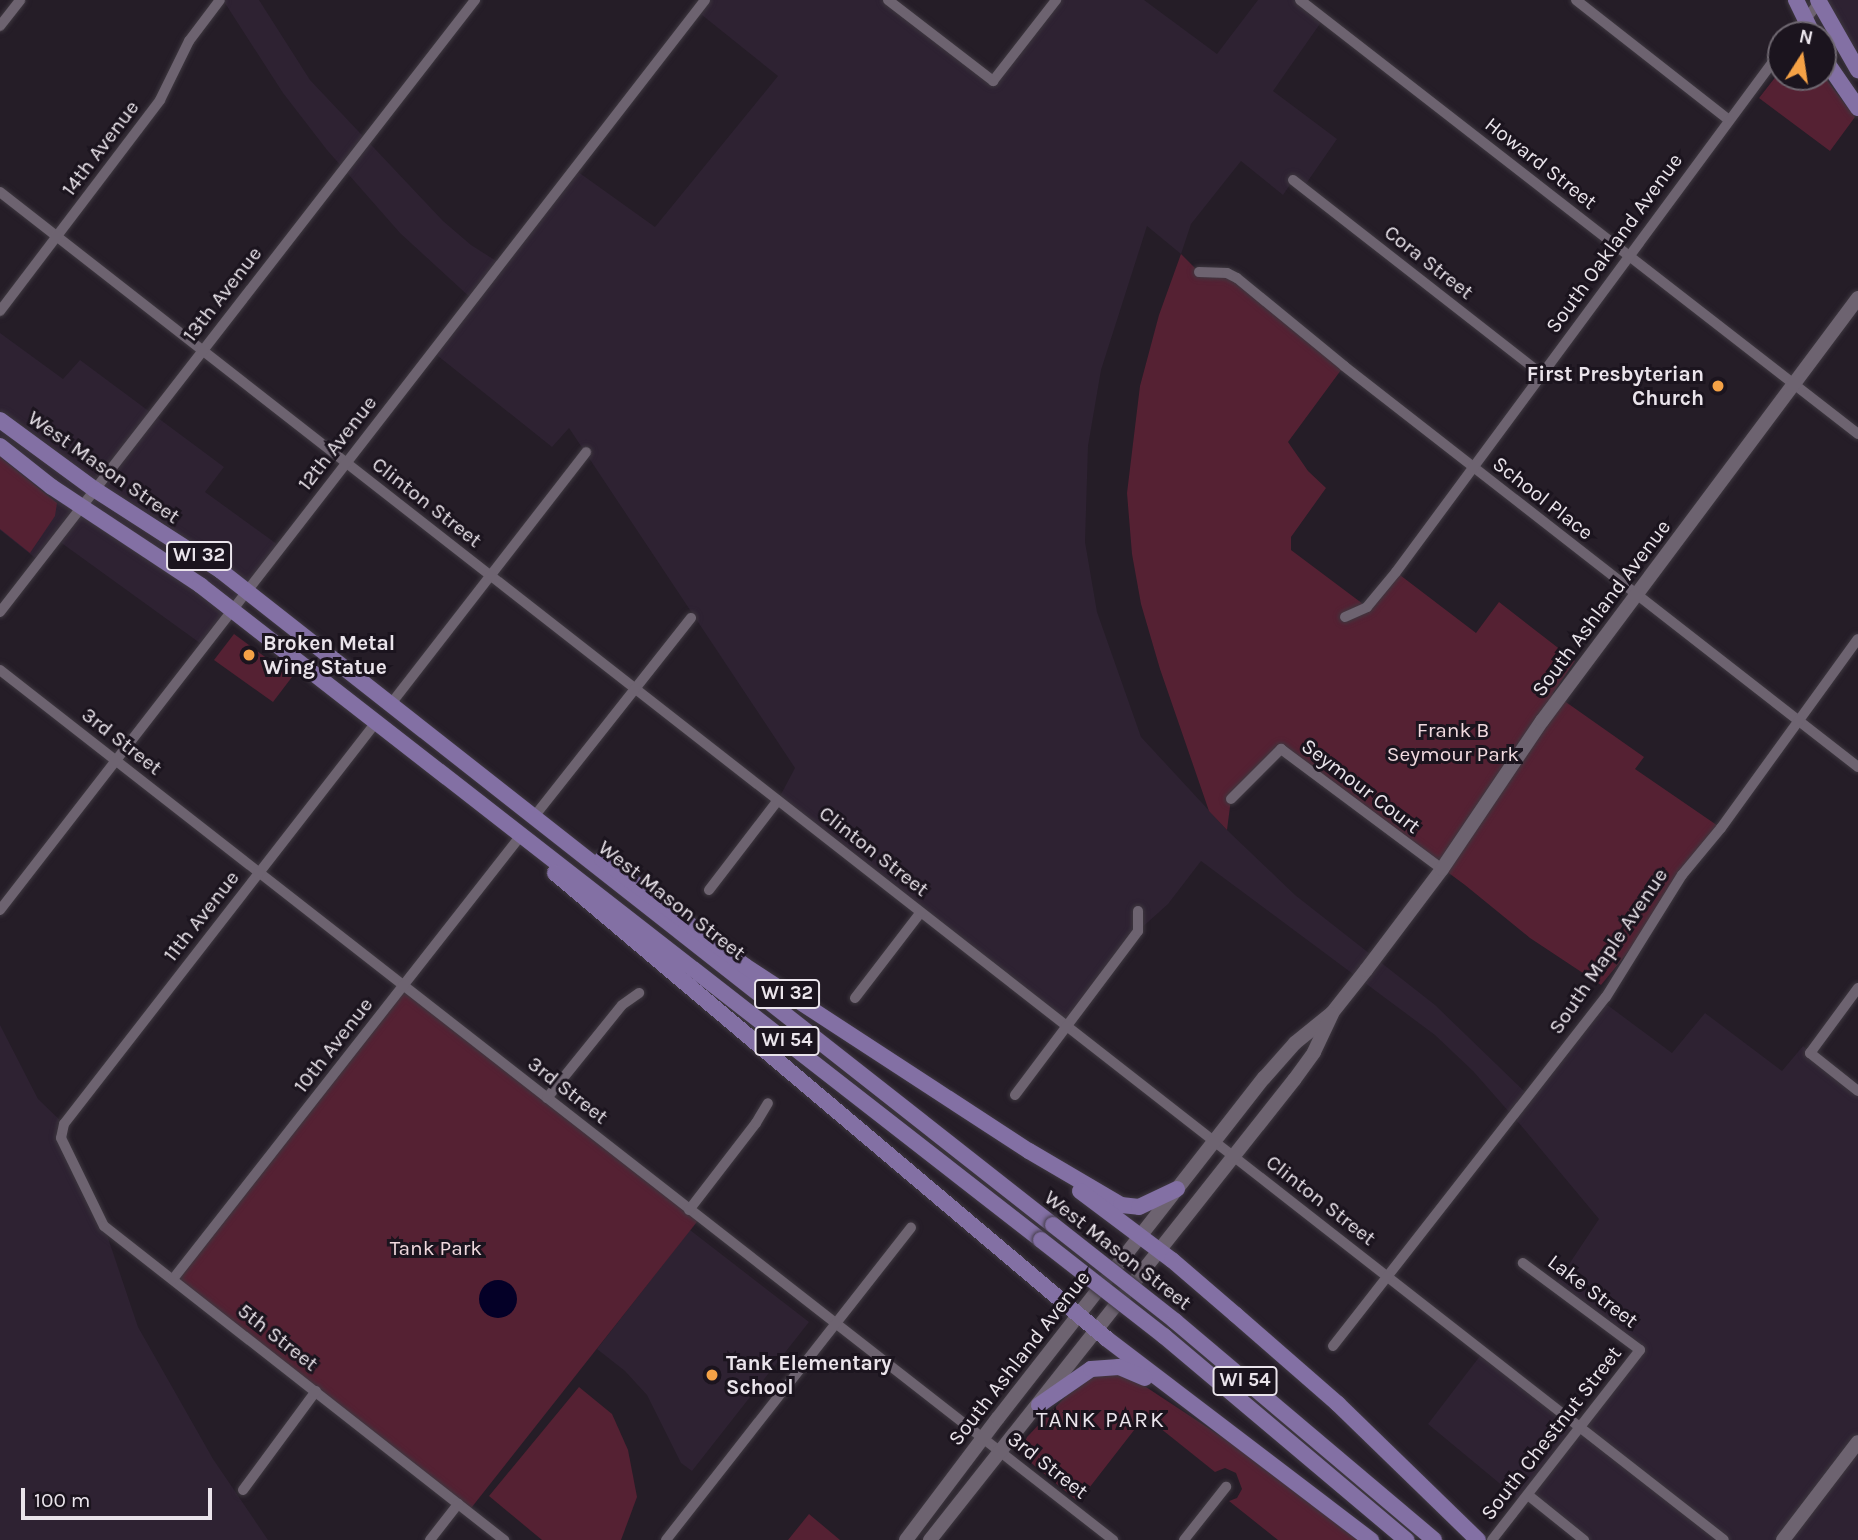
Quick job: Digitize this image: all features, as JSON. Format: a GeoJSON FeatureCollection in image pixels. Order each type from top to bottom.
{"type":"FeatureCollection","features":[{"type":"Feature","properties":{"kind":"main road"},"geometry":{"type":"LineString","coordinates":[[1796,0],[1806,20]]}},
{"type":"Feature","properties":{"kind":"main road"},"geometry":{"type":"LineString","coordinates":[[1820,1],[1858,70]]}},
{"type":"Feature","properties":{"kind":"main road"},"geometry":{"type":"LineString","coordinates":[[1837,77],[1858,108]]}},
{"type":"Feature","properties":{"kind":"main road","name":"South Ashland Avenue"},"geometry":{"type":"LineString","coordinates":[[930,1540],[1161,1251],[1306,1063],[1332,1013],[1441,869],[1542,721],[1858,299]]}},
{"type":"Feature","properties":{"kind":"main road","name":"West Mason Street"},"geometry":{"type":"LineString","coordinates":[[0,420],[94,489],[205,559],[246,591],[1175,1321],[1434,1540]]}},
{"type":"Feature","properties":{"kind":"main road","name":"West Mason Street"},"geometry":{"type":"LineString","coordinates":[[0,446],[81,506],[200,585],[377,721],[1164,1336],[1406,1540]]}},
{"type":"Feature","properties":{"kind":"main road","name":"WI 32"},"geometry":{"type":"LineString","coordinates":[[550,831],[598,856],[745,966],[1029,1151],[1140,1235]]}},
{"type":"Feature","properties":{"kind":"main road","name":"WI 32"},"geometry":{"type":"LineString","coordinates":[[527,838],[552,870],[1097,1331]]}},
{"type":"Feature","properties":{"kind":"main road","name":"South Ashland Avenue"},"geometry":{"type":"LineString","coordinates":[[906,1540],[1214,1141],[1288,1051],[1332,1013]]}},
{"type":"Feature","properties":{"kind":"main road"},"geometry":{"type":"LineString","coordinates":[[1029,1151],[1121,1206],[1139,1207],[1177,1189]]}},
{"type":"Feature","properties":{"kind":"main road"},"geometry":{"type":"LineString","coordinates":[[1140,1235],[1338,1405],[1478,1540]]}},
{"type":"Feature","properties":{"kind":"main road"},"geometry":{"type":"LineString","coordinates":[[1097,1331],[1371,1540]]}},
{"type":"Feature","properties":{"kind":"main road"},"geometry":{"type":"LineString","coordinates":[[1039,1405],[1082,1375],[1109,1366],[1130,1370],[1173,1391]]}},
{"type":"Feature","properties":{"kind":"main road"},"geometry":{"type":"LineString","coordinates":[[1783,1540],[1858,1442]]}},
{"type":"Feature","properties":{"kind":"street"},"geometry":{"type":"LineString","coordinates":[[0,26],[20,0]]}},
{"type":"Feature","properties":{"kind":"street","name":"14th Avenue"},"geometry":{"type":"LineString","coordinates":[[0,312],[160,100],[189,41],[220,0]]}},
{"type":"Feature","properties":{"kind":"street","name":"13th Avenue"},"geometry":{"type":"LineString","coordinates":[[0,612],[475,0]]}},
{"type":"Feature","properties":{"kind":"street","name":"12th Avenue"},"geometry":{"type":"LineString","coordinates":[[0,911],[705,0]]}},
{"type":"Feature","properties":{"kind":"street"},"geometry":{"type":"LineString","coordinates":[[888,0],[993,81],[1056,0]]}},
{"type":"Feature","properties":{"kind":"street","name":"Howard Street"},"geometry":{"type":"LineString","coordinates":[[1300,0],[1858,433]]}},
{"type":"Feature","properties":{"kind":"street"},"geometry":{"type":"LineString","coordinates":[[1576,0],[1729,120]]}},
{"type":"Feature","properties":{"kind":"street"},"geometry":{"type":"LineString","coordinates":[[1806,20],[1820,1]]}},
{"type":"Feature","properties":{"kind":"street","name":"South Oakland Avenue"},"geometry":{"type":"LineString","coordinates":[[1345,617],[1370,604],[1474,468],[1767,70]]}},
{"type":"Feature","properties":{"kind":"street","name":"Cora Street"},"geometry":{"type":"LineString","coordinates":[[1293,180],[1541,374]]}},
{"type":"Feature","properties":{"kind":"street","name":"Clinton Street"},"geometry":{"type":"LineString","coordinates":[[0,192],[1724,1540]]}},
{"type":"Feature","properties":{"kind":"street","name":"School Place"},"geometry":{"type":"LineString","coordinates":[[1199,272],[1227,273],[1237,278],[1474,468],[1858,768]]}},
{"type":"Feature","properties":{"kind":"street"},"geometry":{"type":"LineString","coordinates":[[390,705],[586,452]]}},
{"type":"Feature","properties":{"kind":"street"},"geometry":{"type":"LineString","coordinates":[[533,818],[691,618]]}},
{"type":"Feature","properties":{"kind":"street","name":"South Maple Avenue"},"geometry":{"type":"LineString","coordinates":[[1333,1346],[1605,997],[1682,875],[1799,722],[1858,639]]}},
{"type":"Feature","properties":{"kind":"street","name":"3rd Street"},"geometry":{"type":"LineString","coordinates":[[0,670],[1113,1540]]}},
{"type":"Feature","properties":{"kind":"street","name":"11th Avenue"},"geometry":{"type":"LineString","coordinates":[[61,1138],[64,1124],[377,721]]}},
{"type":"Feature","properties":{"kind":"street","name":"Seymour Court"},"geometry":{"type":"LineString","coordinates":[[1231,799],[1281,748],[1441,869]]}},
{"type":"Feature","properties":{"kind":"street"},"geometry":{"type":"LineString","coordinates":[[709,890],[778,800]]}},
{"type":"Feature","properties":{"kind":"street","name":"10th Avenue"},"geometry":{"type":"LineString","coordinates":[[173,1279],[404,986],[527,838]]}},
{"type":"Feature","properties":{"kind":"street"},"geometry":{"type":"LineString","coordinates":[[1015,1095],[1138,931],[1138,911]]}},
{"type":"Feature","properties":{"kind":"street"},"geometry":{"type":"LineString","coordinates":[[855,998],[921,912]]}},
{"type":"Feature","properties":{"kind":"street"},"geometry":{"type":"LineString","coordinates":[[1858,988],[1810,1053],[1858,1091]]}},
{"type":"Feature","properties":{"kind":"street"},"geometry":{"type":"LineString","coordinates":[[547,1098],[622,1005],[639,993]]}},
{"type":"Feature","properties":{"kind":"street"},"geometry":{"type":"LineString","coordinates":[[689,1210],[756,1123],[768,1103]]}},
{"type":"Feature","properties":{"kind":"street","name":"5th Street"},"geometry":{"type":"LineString","coordinates":[[61,1138],[104,1226],[504,1540]]}},
{"type":"Feature","properties":{"kind":"street"},"geometry":{"type":"LineString","coordinates":[[666,1540],[911,1227]]}},
{"type":"Feature","properties":{"kind":"street","name":"Lake Street"},"geometry":{"type":"LineString","coordinates":[[1523,1263],[1640,1350]]}},
{"type":"Feature","properties":{"kind":"street","name":"South Chestnut Street"},"geometry":{"type":"LineString","coordinates":[[1492,1540],[1640,1350]]}},
{"type":"Feature","properties":{"kind":"street"},"geometry":{"type":"LineString","coordinates":[[243,1490],[316,1391]]}},
{"type":"Feature","properties":{"kind":"street"},"geometry":{"type":"LineString","coordinates":[[1184,1540],[1226,1487]]}},
{"type":"Feature","properties":{"kind":"street"},"geometry":{"type":"LineString","coordinates":[[1528,1495],[1584,1540]]}},
{"type":"Feature","properties":{"kind":"street"},"geometry":{"type":"LineString","coordinates":[[430,1540],[458,1504]]}},
{"type":"Feature","properties":{"kind":"shaded area"},"geometry":{"type":"Polygon","coordinates":[[[223,0],[259,0],[310,80],[443,221],[471,245],[501,264],[574,169],[655,227],[778,76],[697,11],[705,0],[888,0],[993,81],[1056,0],[1144,0],[1217,54],[1258,0],[1300,0],[1324,18],[1273,91],[1337,139],[1303,188],[1293,180],[1283,195],[1241,161],[1191,224],[1181,254],[1147,226],[1101,370],[1088,446],[1085,542],[1097,612],[1141,737],[1227,830],[1295,895],[1435,1005],[1529,1096],[1602,1001],[1672,1053],[1705,1013],[1782,1071],[1803,1046],[1858,1091],[1858,1540],[1584,1540],[1528,1495],[1522,1502],[1428,1424],[1483,1352],[1581,1428],[1640,1351],[1554,1287],[1599,1219],[1524,1129],[1473,1071],[1435,1035],[1201,861],[1168,904],[1138,931],[1068,1027],[778,800],[795,768],[569,428],[552,447],[433,352],[473,300],[400,233],[327,150],[283,93],[223,0]]]}},
{"type":"Feature","properties":{"kind":"shaded area"},"geometry":{"type":"Polygon","coordinates":[[[1821,0],[1858,0],[1858,70],[1837,30],[1837,21],[1832,21],[1821,0]]]}},
{"type":"Feature","properties":{"kind":"shaded area"},"geometry":{"type":"Polygon","coordinates":[[[0,333],[63,379],[80,360],[224,467],[205,492],[281,547],[204,646],[56,539],[39,561],[0,530],[0,333]]]}},
{"type":"Feature","properties":{"kind":"shaded area"},"geometry":{"type":"Polygon","coordinates":[[[0,1025],[38,1099],[64,1124],[61,1138],[104,1226],[138,1327],[213,1459],[268,1540],[0,1540],[0,1025]]]}},
{"type":"Feature","properties":{"kind":"shaded area"},"geometry":{"type":"Polygon","coordinates":[[[690,1230],[809,1322],[692,1471],[681,1463],[647,1395],[625,1371],[597,1349],[690,1230]]]}},
{"type":"Feature","properties":{"kind":"shaded area"},"geometry":{"type":"Polygon","coordinates":[[[498,1280],[511,1286],[517,1299],[511,1312],[498,1318],[485,1312],[479,1299],[485,1286],[498,1280]]]}},
{"type":"Feature","properties":{"kind":"green space"},"geometry":{"type":"Polygon","coordinates":[[[1767,88],[1767,91],[1835,91],[1855,117],[1830,151],[1759,98],[1767,88]]]}},
{"type":"Feature","properties":{"kind":"green space","name":"Frank B Seymour Park"},"geometry":{"type":"Polygon","coordinates":[[[1181,254],[1199,272],[1227,273],[1344,366],[1288,442],[1308,471],[1326,488],[1291,537],[1291,550],[1367,607],[1396,572],[1476,633],[1499,602],[1575,661],[1553,693],[1644,757],[1635,769],[1721,828],[1647,929],[1601,985],[1530,938],[1465,885],[1281,749],[1231,799],[1227,830],[1209,811],[1160,669],[1141,604],[1132,554],[1127,493],[1140,386],[1159,315],[1181,254]]]}},
{"type":"Feature","properties":{"kind":"green space"},"geometry":{"type":"Polygon","coordinates":[[[0,457],[57,503],[55,516],[30,553],[0,529],[0,457]]]}},
{"type":"Feature","properties":{"kind":"green space"},"geometry":{"type":"Polygon","coordinates":[[[234,634],[292,677],[273,702],[214,660],[234,634]]]}},
{"type":"Feature","properties":{"kind":"green space","name":"Tank Park"},"geometry":{"type":"Polygon","coordinates":[[[404,986],[700,1218],[468,1512],[173,1279],[404,986]]]}},
{"type":"Feature","properties":{"kind":"green space"},"geometry":{"type":"Polygon","coordinates":[[[1096,1375],[1121,1375],[1146,1387],[1228,1441],[1358,1540],[1278,1540],[1229,1501],[1237,1498],[1242,1489],[1236,1473],[1225,1468],[1215,1472],[1145,1416],[1086,1492],[1076,1500],[1030,1462],[1022,1448],[1027,1437],[1069,1393],[1096,1375]]]}},
{"type":"Feature","properties":{"kind":"green space"},"geometry":{"type":"Polygon","coordinates":[[[579,1387],[612,1414],[628,1450],[637,1497],[621,1540],[542,1540],[489,1496],[579,1387]]]}},
{"type":"Feature","properties":{"kind":"green space"},"geometry":{"type":"Polygon","coordinates":[[[809,1514],[840,1540],[788,1540],[809,1514]]]}},
{"type":"Feature","properties":{"kind":"place","name":"First Presbyterian Church"},"geometry":{"type":"Point","coordinates":[1718,386]}},
{"type":"Feature","properties":{"kind":"place","name":"Broken Metal Wing Statue"},"geometry":{"type":"Point","coordinates":[249,655]}},
{"type":"Feature","properties":{"kind":"place","name":"Tank Elementary School"},"geometry":{"type":"Point","coordinates":[712,1375]}},
{"type":"Feature","properties":{"kind":"district","name":"TANK PARK"},"geometry":{"type":"Point","coordinates":[1101,1420]}}]}
